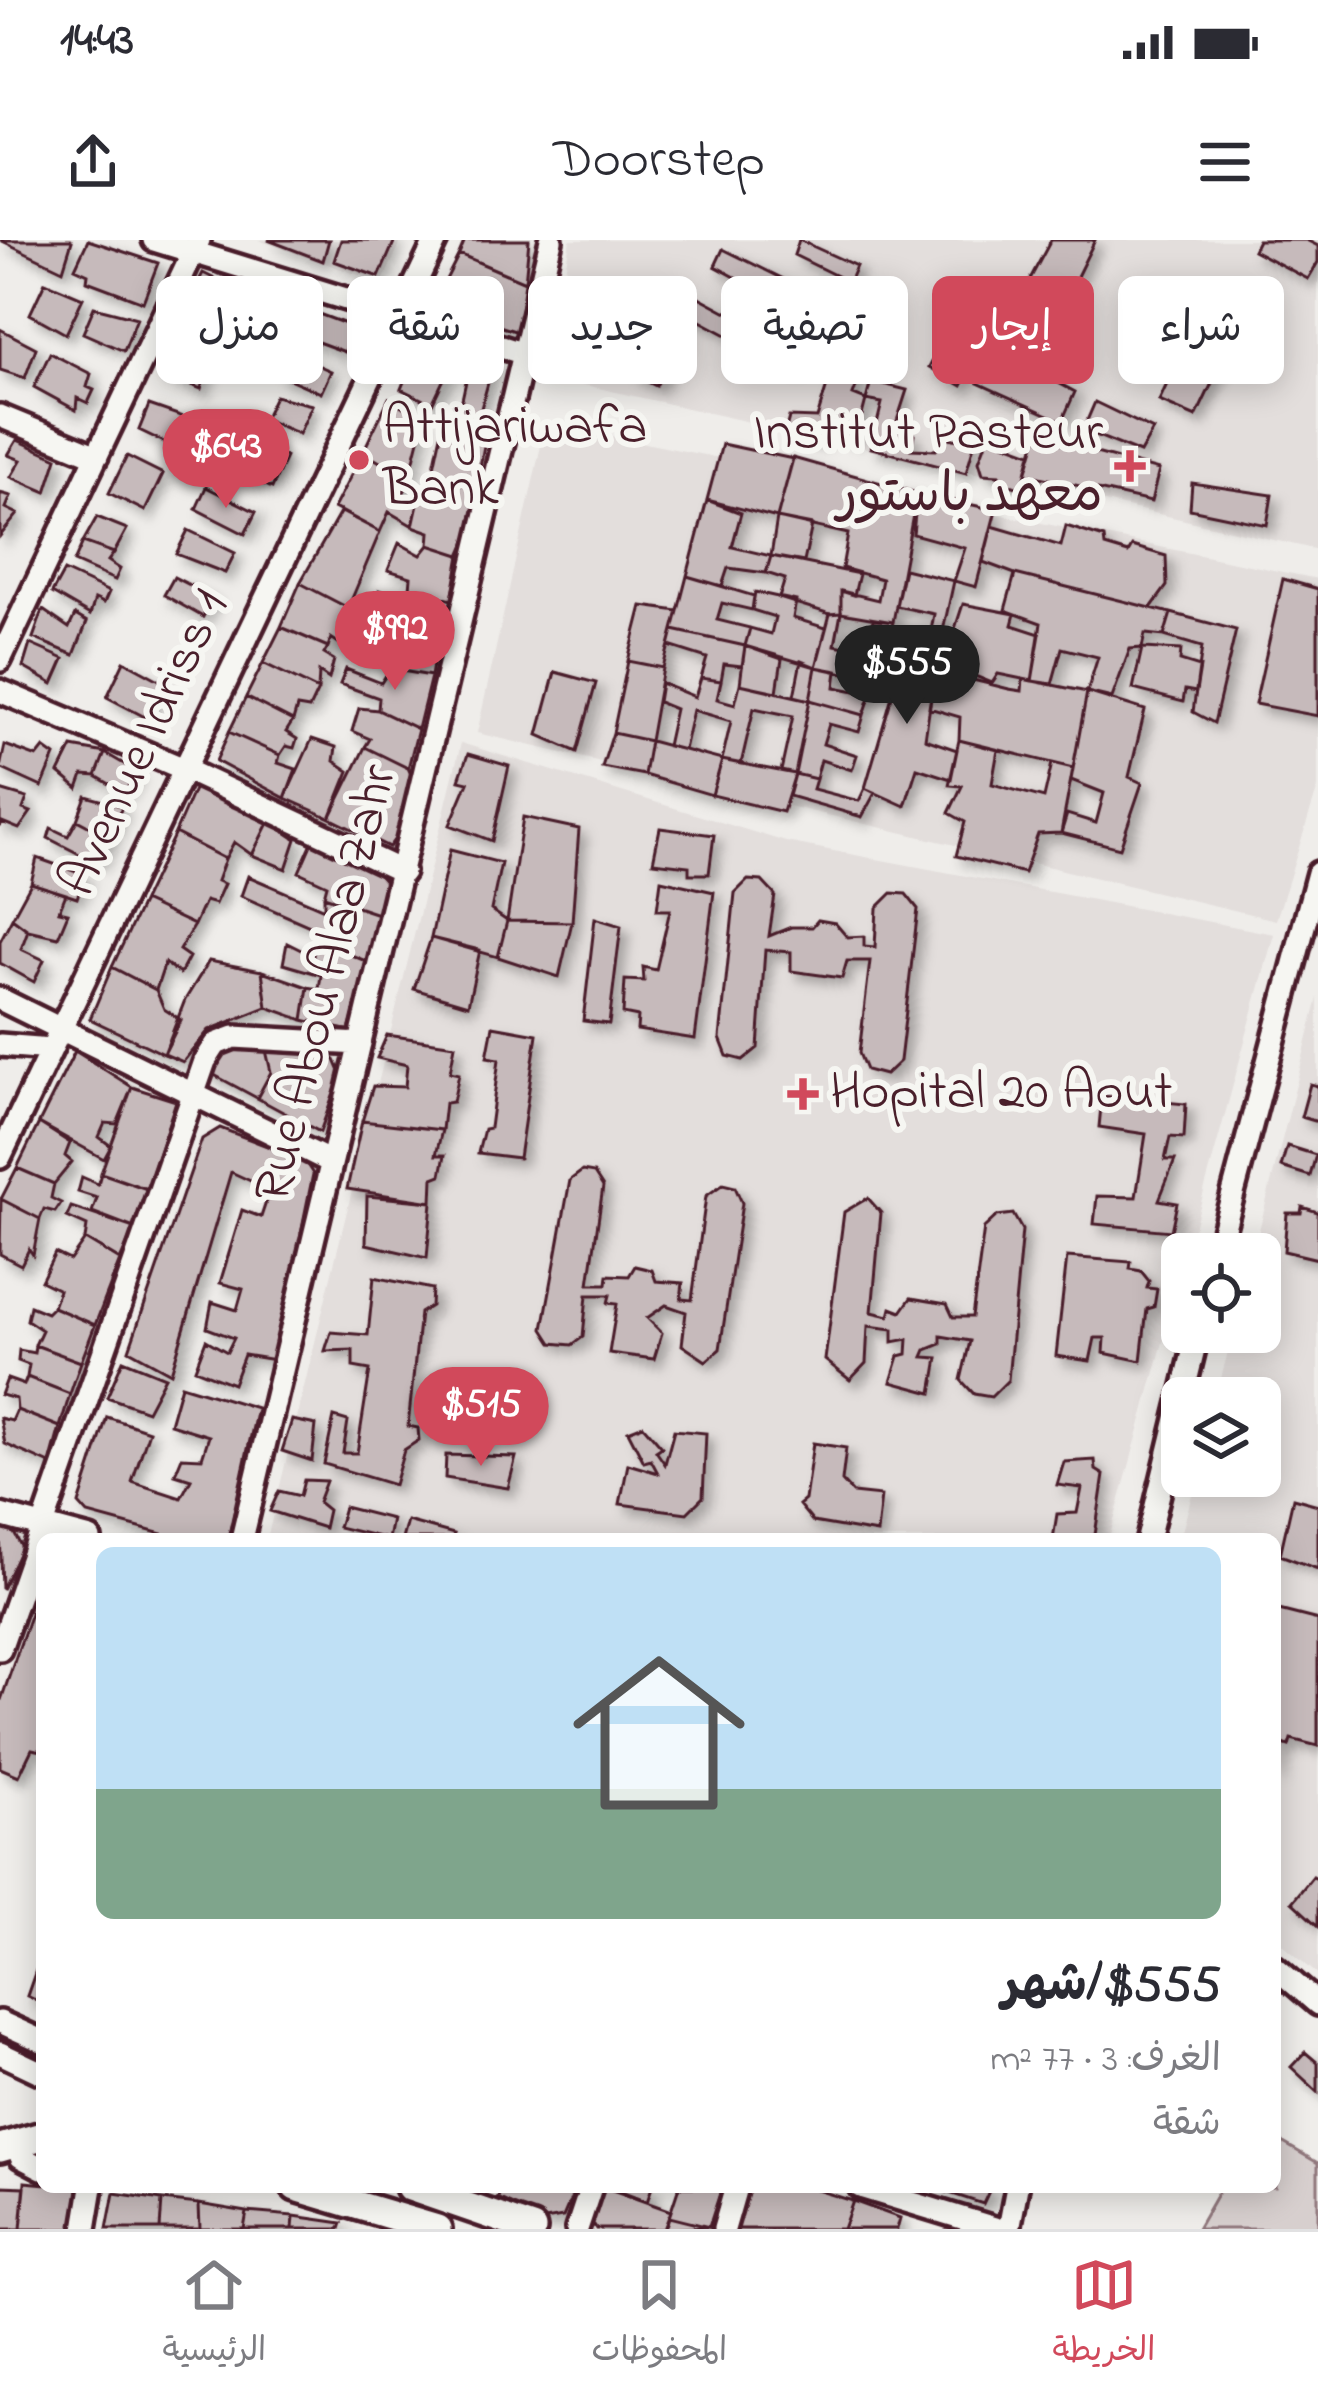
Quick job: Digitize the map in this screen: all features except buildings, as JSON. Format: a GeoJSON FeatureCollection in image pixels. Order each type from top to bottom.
{"type":"FeatureCollection","features":[{"type":"Feature","properties":{"kind":"main road"},"geometry":{"type":"LineString","coordinates":[[316,2193],[436,2229]]}},
{"type":"Feature","properties":{"kind":"main road"},"geometry":{"type":"LineString","coordinates":[[427,2193],[532,2229]]}},
{"type":"Feature","properties":{"kind":"street"},"geometry":{"type":"LineString","coordinates":[[154,240],[195,248],[347,300]]}},
{"type":"Feature","properties":{"kind":"street","name":"Avenue Idriss 1"},"geometry":{"type":"LineString","coordinates":[[419,276],[436,240]]}},
{"type":"Feature","properties":{"kind":"street","name":"Rue Abou Alaa Zahr"},"geometry":{"type":"LineString","coordinates":[[543,276],[550,240]]}},
{"type":"Feature","properties":{"kind":"street"},"geometry":{"type":"LineString","coordinates":[[0,660],[195,248]]}},
{"type":"Feature","properties":{"kind":"street"},"geometry":{"type":"LineString","coordinates":[[504,348],[528,355]]}},
{"type":"Feature","properties":{"kind":"street","name":"Rue Abou Alaa Zahr"},"geometry":{"type":"LineString","coordinates":[[243,1533],[528,355]]}},
{"type":"Feature","properties":{"kind":"street","name":"Avenue Idriss 1"},"geometry":{"type":"LineString","coordinates":[[0,1157],[368,384]]}},
{"type":"Feature","properties":{"kind":"street"},"geometry":{"type":"LineString","coordinates":[[0,416],[97,456]]}},
{"type":"Feature","properties":{"kind":"street"},"geometry":{"type":"LineString","coordinates":[[0,691],[184,769],[403,872]]}},
{"type":"Feature","properties":{"kind":"street"},"geometry":{"type":"LineString","coordinates":[[1223,1233],[1318,873]]}},
{"type":"Feature","properties":{"kind":"street"},"geometry":{"type":"LineString","coordinates":[[0,999],[331,1162]]}},
{"type":"Feature","properties":{"kind":"street"},"geometry":{"type":"LineString","coordinates":[[39,1533],[190,1094],[216,1044],[234,1037],[360,1044]]}},
{"type":"Feature","properties":{"kind":"street"},"geometry":{"type":"LineString","coordinates":[[0,1045],[51,1049]]}},
{"type":"Feature","properties":{"kind":"street"},"geometry":{"type":"LineString","coordinates":[[1149,1533],[1193,1353]]}},
{"type":"Feature","properties":{"kind":"street"},"geometry":{"type":"LineString","coordinates":[[0,1515],[66,1533]]}},
{"type":"Feature","properties":{"kind":"street"},"geometry":{"type":"LineString","coordinates":[[0,1649],[36,1542]]}},
{"type":"Feature","properties":{"kind":"street"},"geometry":{"type":"LineString","coordinates":[[1281,1972],[1318,2003]]}},
{"type":"Feature","properties":{"kind":"street"},"geometry":{"type":"LineString","coordinates":[[0,2053],[36,2070]]}},
{"type":"Feature","properties":{"kind":"street"},"geometry":{"type":"LineString","coordinates":[[85,2229],[91,2193]]}},
{"type":"Feature","properties":{"kind":"street"},"geometry":{"type":"LineString","coordinates":[[578,2229],[589,2193]]}},
{"type":"Feature","properties":{"kind":"street"},"geometry":{"type":"LineString","coordinates":[[724,2229],[734,2193]]}},
{"type":"Feature","properties":{"kind":"street"},"geometry":{"type":"LineString","coordinates":[[880,2193],[998,2229]]}},
{"type":"Feature","properties":{"kind":"street"},"geometry":{"type":"LineString","coordinates":[[1009,2229],[1016,2193]]}},
{"type":"Feature","properties":{"kind":"shaded area"},"geometry":{"type":"Polygon","coordinates":[[[258,240],[402,240],[385,276],[362,276],[258,240]]]}},
{"type":"Feature","properties":{"kind":"shaded area"},"geometry":{"type":"Polygon","coordinates":[[[570,240],[1292,240],[1318,253],[1318,550],[580,384],[697,384],[697,276],[564,276],[570,240]]]}},
{"type":"Feature","properties":{"kind":"shaded area"},"geometry":{"type":"Polygon","coordinates":[[[546,423],[1318,579],[1318,787],[1276,920],[477,733],[546,423]]]}},
{"type":"Feature","properties":{"kind":"shaded area","name":"Hopital 20 Aout"},"geometry":{"type":"Polygon","coordinates":[[[461,743],[786,842],[1274,934],[1193,1233],[1161,1233],[1161,1350],[1111,1533],[268,1533],[461,743]]]}},
{"type":"Feature","properties":{"kind":"shaded area"},"geometry":{"type":"Polygon","coordinates":[[[1318,998],[1318,1975],[1281,1943],[1281,1533],[1182,1533],[1191,1497],[1281,1497],[1281,1377],[1221,1377],[1228,1353],[1281,1353],[1281,1233],[1258,1233],[1318,998]]]}},
{"type":"Feature","properties":{"kind":"shaded area"},"geometry":{"type":"Polygon","coordinates":[[[1281,2141],[1318,2163],[1318,2229],[1197,2229],[1218,2193],[1281,2193],[1281,2141]]]}},
{"type":"Feature","properties":{"kind":"place","name":"Attijariwafa Bank"},"geometry":{"type":"Point","coordinates":[359,460]}},
{"type":"Feature","properties":{"kind":"place","name":"Institut Pasteur معهد باستور"},"geometry":{"type":"Point","coordinates":[1130,466]}},
{"type":"Feature","properties":{"kind":"place","name":"Hopital 20 Aout"},"geometry":{"type":"Point","coordinates":[803,1094]}}]}
